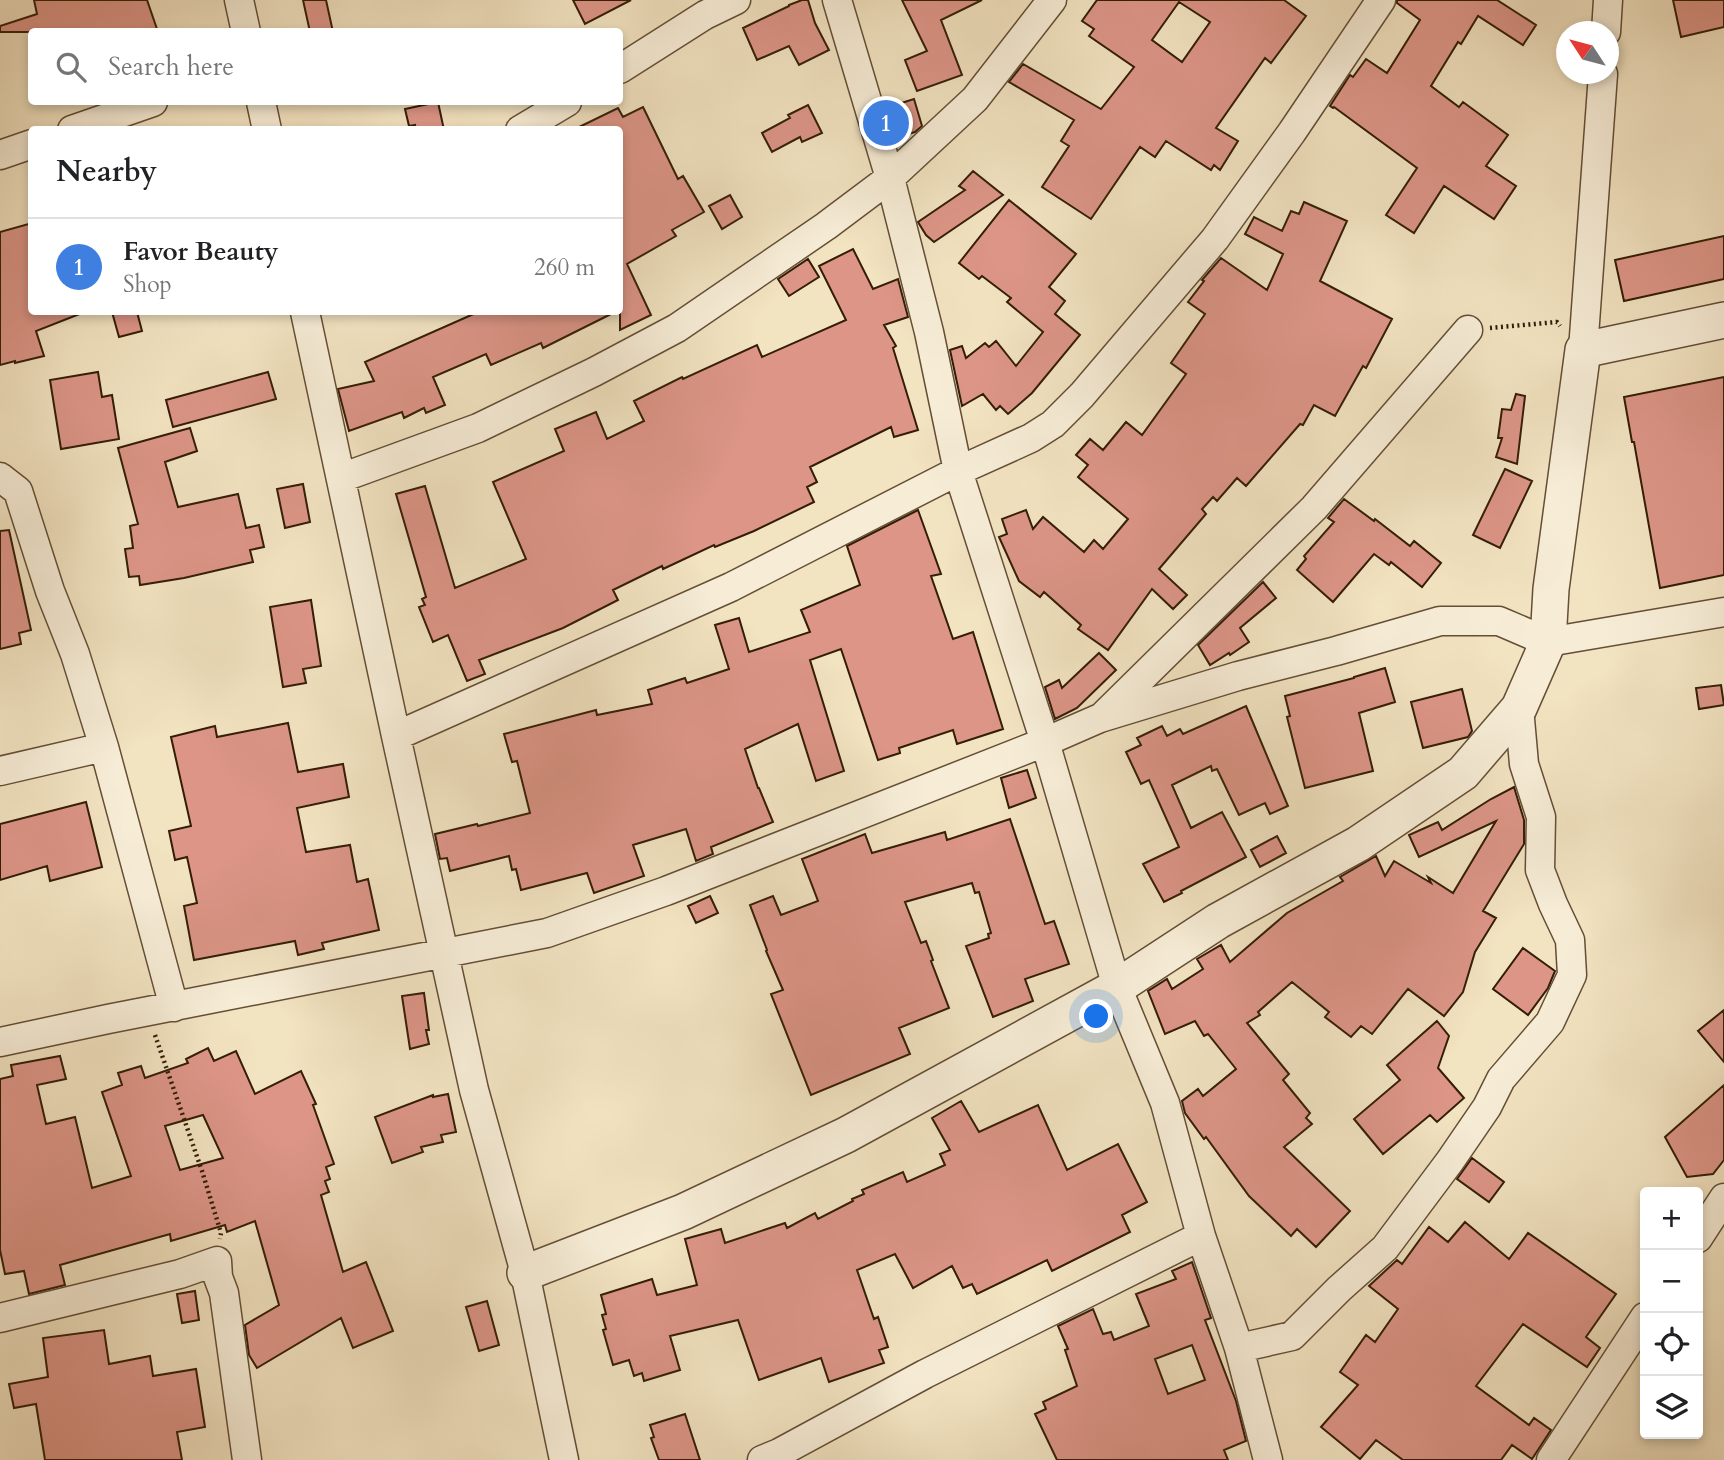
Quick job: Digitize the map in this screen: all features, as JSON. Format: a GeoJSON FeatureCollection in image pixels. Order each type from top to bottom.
{"type":"FeatureCollection","features":[{"type":"Feature","properties":{"kind":"street"},"geometry":{"type":"LineString","coordinates":[[239,0],[245,28]]}},
{"type":"Feature","properties":{"kind":"street"},"geometry":{"type":"LineString","coordinates":[[623,67],[705,15],[736,0]]}},
{"type":"Feature","properties":{"kind":"street"},"geometry":{"type":"LineString","coordinates":[[837,0],[890,178],[929,332],[958,471],[1045,742],[1117,987],[1165,1103],[1201,1236],[1239,1348],[1268,1460]]}},
{"type":"Feature","properties":{"kind":"street"},"geometry":{"type":"LineString","coordinates":[[341,478],[478,428],[677,328],[826,226],[890,178],[975,99],[1052,0]]}},
{"type":"Feature","properties":{"kind":"street"},"geometry":{"type":"LineString","coordinates":[[396,736],[731,587],[958,471],[1031,438],[1054,424],[1215,239],[1292,132],[1381,0]]}},
{"type":"Feature","properties":{"kind":"street"},"geometry":{"type":"LineString","coordinates":[[1607,21],[1608,0]]}},
{"type":"Feature","properties":{"kind":"street"},"geometry":{"type":"LineString","coordinates":[[525,1273],[683,1212],[846,1135],[1117,987],[1218,921],[1358,844],[1463,773],[1519,708],[1548,642],[1551,589],[1583,350],[1602,84]]}},
{"type":"Feature","properties":{"kind":"street"},"geometry":{"type":"LineString","coordinates":[[84,126],[144,105]]}},
{"type":"Feature","properties":{"kind":"street"},"geometry":{"type":"LineString","coordinates":[[262,105],[266,126]]}},
{"type":"Feature","properties":{"kind":"street"},"geometry":{"type":"LineString","coordinates":[[527,126],[562,105]]}},
{"type":"Feature","properties":{"kind":"street"},"geometry":{"type":"LineString","coordinates":[[0,155],[28,145]]}},
{"type":"Feature","properties":{"kind":"street"},"geometry":{"type":"LineString","coordinates":[[306,315],[474,1090],[525,1273],[564,1460]]}},
{"type":"Feature","properties":{"kind":"street"},"geometry":{"type":"LineString","coordinates":[[1583,350],[1724,320]]}},
{"type":"Feature","properties":{"kind":"street"},"geometry":{"type":"LineString","coordinates":[[1100,718],[1314,508],[1468,330]]}},
{"type":"Feature","properties":{"kind":"street"},"geometry":{"type":"LineString","coordinates":[[0,477],[18,491],[50,591],[75,654],[104,747],[161,1010]]}},
{"type":"Feature","properties":{"kind":"street"},"geometry":{"type":"LineString","coordinates":[[0,1042],[547,933],[678,886],[1100,718],[1238,676],[1440,621],[1499,621],[1548,642],[1724,612]]}},
{"type":"Feature","properties":{"kind":"street"},"geometry":{"type":"LineString","coordinates":[[1239,1348],[1292,1336],[1385,1248],[1479,1118],[1501,1079],[1550,1022],[1572,975],[1570,940],[1540,870],[1541,817],[1524,764],[1519,708]]}},
{"type":"Feature","properties":{"kind":"street"},"geometry":{"type":"LineString","coordinates":[[0,771],[104,747]]}},
{"type":"Feature","properties":{"kind":"street"},"geometry":{"type":"LineString","coordinates":[[1703,1230],[1724,1198]]}},
{"type":"Feature","properties":{"kind":"street"},"geometry":{"type":"LineString","coordinates":[[762,1460],[925,1374],[1201,1236]]}},
{"type":"Feature","properties":{"kind":"street"},"geometry":{"type":"LineString","coordinates":[[0,1318],[180,1274],[217,1261],[218,1277],[224,1293],[247,1460]]}},
{"type":"Feature","properties":{"kind":"street"},"geometry":{"type":"LineString","coordinates":[[1551,1460],[1640,1325]]}},
{"type":"Feature","properties":{"kind":"path"},"geometry":{"type":"LineString","coordinates":[[1468,330],[1556,322],[1583,350]]}},
{"type":"Feature","properties":{"kind":"path"},"geometry":{"type":"LineString","coordinates":[[161,1010],[202,1171],[221,1233],[217,1261]]}},
{"type":"Feature","properties":{"kind":"building"},"geometry":{"type":"Polygon","coordinates":[[[34,0],[147,0],[157,28],[28,28],[28,32],[0,32],[0,26],[37,14],[34,0]]]}},
{"type":"Feature","properties":{"kind":"building"},"geometry":{"type":"Polygon","coordinates":[[[303,0],[326,0],[332,28],[309,28],[303,0]]]}},
{"type":"Feature","properties":{"kind":"building"},"geometry":{"type":"Polygon","coordinates":[[[573,0],[631,0],[585,24],[573,0]]]}},
{"type":"Feature","properties":{"kind":"building"},"geometry":{"type":"Polygon","coordinates":[[[802,0],[808,0],[815,23],[829,50],[799,65],[789,46],[757,60],[743,28],[802,0]]]}},
{"type":"Feature","properties":{"kind":"building"},"geometry":{"type":"Polygon","coordinates":[[[902,0],[982,0],[941,20],[962,75],[917,91],[905,60],[927,51],[902,0]]]}},
{"type":"Feature","properties":{"kind":"building"},"geometry":{"type":"Polygon","coordinates":[[[1097,0],[1284,0],[1306,16],[1271,63],[1265,58],[1216,128],[1238,141],[1220,170],[1214,165],[1211,170],[1166,141],[1155,157],[1140,147],[1091,219],[1042,187],[1069,146],[1061,141],[1074,120],[1009,82],[1023,64],[1101,109],[1134,67],[1089,36],[1094,29],[1082,21],[1097,0]],[[1179,2],[1152,40],[1182,62],[1210,22],[1179,2]]]}},
{"type":"Feature","properties":{"kind":"building"},"geometry":{"type":"Polygon","coordinates":[[[1397,0],[1497,0],[1536,25],[1523,45],[1478,16],[1461,44],[1458,42],[1431,86],[1459,107],[1463,102],[1508,135],[1486,166],[1516,186],[1494,219],[1444,186],[1414,233],[1386,215],[1417,168],[1330,106],[1350,75],[1353,77],[1366,59],[1387,73],[1420,20],[1397,3],[1397,0]]]}},
{"type":"Feature","properties":{"kind":"building"},"geometry":{"type":"Polygon","coordinates":[[[1673,0],[1724,0],[1724,27],[1681,37],[1673,0]]]}},
{"type":"Feature","properties":{"kind":"building"},"geometry":{"type":"Polygon","coordinates":[[[914,99],[922,126],[915,132],[901,136],[892,106],[914,99]]]}},
{"type":"Feature","properties":{"kind":"building"},"geometry":{"type":"Polygon","coordinates":[[[439,105],[443,126],[409,126],[405,109],[439,105]]]}},
{"type":"Feature","properties":{"kind":"building"},"geometry":{"type":"Polygon","coordinates":[[[808,105],[822,133],[802,142],[800,137],[772,152],[762,133],[808,105]]]}},
{"type":"Feature","properties":{"kind":"building"},"geometry":{"type":"Polygon","coordinates":[[[643,107],[678,179],[683,176],[704,212],[672,230],[676,236],[627,264],[651,315],[620,330],[620,315],[623,315],[623,126],[581,126],[618,108],[623,117],[643,107]]]}},
{"type":"Feature","properties":{"kind":"building"},"geometry":{"type":"Polygon","coordinates":[[[973,171],[1003,195],[934,242],[918,222],[965,190],[959,186],[973,171]]]}},
{"type":"Feature","properties":{"kind":"building"},"geometry":{"type":"Polygon","coordinates":[[[730,195],[742,217],[722,229],[709,206],[730,195]]]}},
{"type":"Feature","properties":{"kind":"building"},"geometry":{"type":"Polygon","coordinates":[[[1009,200],[1076,254],[1049,287],[1065,301],[1055,314],[1080,335],[1032,393],[1008,414],[1000,406],[996,410],[983,394],[962,406],[950,350],[962,346],[966,358],[985,343],[989,347],[996,341],[1016,366],[1043,332],[1007,302],[1011,298],[982,276],[979,279],[959,263],[1009,200]]]}},
{"type":"Feature","properties":{"kind":"building"},"geometry":{"type":"Polygon","coordinates":[[[1304,202],[1347,221],[1320,281],[1392,319],[1366,368],[1363,366],[1335,416],[1314,405],[1303,425],[1300,424],[1246,486],[1237,478],[1217,501],[1213,497],[1202,509],[1206,514],[1159,569],[1187,595],[1173,609],[1152,589],[1108,650],[1078,629],[1081,625],[1044,592],[1040,597],[1019,581],[999,537],[1007,534],[1002,519],[1026,510],[1033,529],[1043,517],[1084,552],[1094,540],[1103,549],[1128,519],[1078,477],[1088,465],[1076,455],[1090,439],[1103,450],[1126,422],[1142,435],[1186,374],[1171,363],[1205,314],[1188,302],[1204,281],[1202,280],[1221,258],[1267,290],[1283,254],[1245,234],[1254,217],[1282,231],[1291,211],[1299,214],[1304,202]]]}},
{"type":"Feature","properties":{"kind":"building"},"geometry":{"type":"Polygon","coordinates":[[[28,224],[28,315],[77,315],[36,331],[44,356],[0,365],[0,232],[28,224]]]}},
{"type":"Feature","properties":{"kind":"building"},"geometry":{"type":"Polygon","coordinates":[[[1724,236],[1724,279],[1624,301],[1615,260],[1724,236]]]}},
{"type":"Feature","properties":{"kind":"building"},"geometry":{"type":"Polygon","coordinates":[[[853,249],[873,289],[898,279],[908,317],[884,325],[896,346],[893,348],[918,430],[894,437],[891,427],[810,467],[817,482],[807,487],[814,502],[754,531],[715,547],[714,545],[663,569],[662,566],[613,590],[618,600],[563,628],[479,660],[485,674],[467,681],[448,635],[433,642],[419,607],[425,605],[422,599],[426,597],[396,494],[425,486],[455,588],[526,559],[493,482],[564,451],[555,429],[596,412],[607,439],[644,421],[634,401],[682,377],[683,379],[757,345],[762,357],[846,320],[819,266],[853,249]]]}},
{"type":"Feature","properties":{"kind":"building"},"geometry":{"type":"Polygon","coordinates":[[[808,259],[819,277],[789,296],[778,279],[808,259]]]}},
{"type":"Feature","properties":{"kind":"building"},"geometry":{"type":"Polygon","coordinates":[[[113,315],[138,315],[142,331],[119,337],[113,315]]]}},
{"type":"Feature","properties":{"kind":"building"},"geometry":{"type":"Polygon","coordinates":[[[471,315],[609,315],[543,348],[541,343],[491,365],[486,354],[433,377],[445,405],[426,413],[424,408],[404,418],[402,412],[349,431],[338,389],[374,381],[365,362],[471,315]]]}},
{"type":"Feature","properties":{"kind":"building"},"geometry":{"type":"Polygon","coordinates":[[[98,372],[102,397],[112,395],[119,439],[61,449],[50,380],[98,372]]]}},
{"type":"Feature","properties":{"kind":"building"},"geometry":{"type":"Polygon","coordinates":[[[268,372],[276,399],[173,427],[166,400],[268,372]]]}},
{"type":"Feature","properties":{"kind":"building"},"geometry":{"type":"Polygon","coordinates":[[[1724,377],[1724,575],[1660,588],[1624,397],[1724,377]]]}},
{"type":"Feature","properties":{"kind":"building"},"geometry":{"type":"Polygon","coordinates":[[[1516,394],[1525,396],[1517,464],[1496,457],[1502,438],[1498,438],[1502,409],[1511,410],[1516,394]]]}},
{"type":"Feature","properties":{"kind":"building"},"geometry":{"type":"Polygon","coordinates":[[[190,428],[197,451],[165,462],[178,507],[238,494],[246,528],[259,525],[264,547],[250,550],[253,562],[140,585],[139,576],[129,577],[125,549],[133,548],[130,526],[138,524],[118,448],[190,428]]]}},
{"type":"Feature","properties":{"kind":"building"},"geometry":{"type":"Polygon","coordinates":[[[1505,469],[1532,481],[1500,548],[1473,535],[1505,469]]]}},
{"type":"Feature","properties":{"kind":"building"},"geometry":{"type":"Polygon","coordinates":[[[303,484],[310,522],[285,528],[277,489],[303,484]]]}},
{"type":"Feature","properties":{"kind":"building"},"geometry":{"type":"Polygon","coordinates":[[[1344,499],[1410,546],[1414,541],[1441,563],[1422,587],[1391,562],[1389,565],[1374,554],[1333,602],[1297,570],[1306,559],[1304,556],[1334,522],[1328,518],[1344,499]]]}},
{"type":"Feature","properties":{"kind":"building"},"geometry":{"type":"Polygon","coordinates":[[[918,510],[941,574],[931,576],[953,639],[973,632],[1003,729],[957,744],[953,730],[899,748],[900,753],[878,760],[841,649],[810,660],[844,771],[816,781],[798,724],[745,749],[773,822],[711,847],[713,854],[696,861],[686,829],[633,845],[644,876],[594,893],[587,873],[521,890],[516,869],[512,870],[509,856],[450,871],[447,858],[440,859],[435,834],[530,813],[517,761],[512,762],[504,734],[596,710],[597,715],[652,704],[648,690],[685,678],[687,683],[729,669],[715,625],[739,618],[749,652],[810,632],[801,610],[860,585],[847,546],[918,510]]]}},
{"type":"Feature","properties":{"kind":"building"},"geometry":{"type":"Polygon","coordinates":[[[9,530],[31,630],[19,633],[21,644],[0,649],[0,531],[9,530]]]}},
{"type":"Feature","properties":{"kind":"building"},"geometry":{"type":"Polygon","coordinates":[[[1263,582],[1276,598],[1240,628],[1249,642],[1210,665],[1198,645],[1263,582]]]}},
{"type":"Feature","properties":{"kind":"building"},"geometry":{"type":"Polygon","coordinates":[[[311,600],[321,666],[303,669],[306,683],[283,687],[270,607],[311,600]]]}},
{"type":"Feature","properties":{"kind":"building"},"geometry":{"type":"Polygon","coordinates":[[[1099,653],[1116,670],[1077,708],[1055,719],[1045,687],[1059,680],[1062,688],[1099,653]]]}},
{"type":"Feature","properties":{"kind":"building"},"geometry":{"type":"Polygon","coordinates":[[[1385,668],[1395,702],[1359,713],[1373,771],[1305,788],[1287,717],[1290,716],[1285,696],[1385,668]]]}},
{"type":"Feature","properties":{"kind":"building"},"geometry":{"type":"Polygon","coordinates":[[[1721,685],[1724,705],[1699,709],[1696,688],[1721,685]]]}},
{"type":"Feature","properties":{"kind":"building"},"geometry":{"type":"Polygon","coordinates":[[[1462,689],[1472,731],[1468,737],[1423,748],[1411,702],[1462,689]]]}},
{"type":"Feature","properties":{"kind":"building"},"geometry":{"type":"Polygon","coordinates":[[[1246,706],[1288,806],[1270,814],[1265,803],[1239,815],[1217,769],[1212,771],[1211,766],[1172,785],[1191,828],[1222,812],[1246,857],[1164,902],[1143,864],[1179,847],[1149,780],[1141,784],[1126,752],[1141,745],[1137,738],[1162,726],[1167,736],[1180,729],[1183,734],[1246,706]]]}},
{"type":"Feature","properties":{"kind":"building"},"geometry":{"type":"Polygon","coordinates":[[[288,723],[298,772],[343,764],[349,797],[297,808],[306,852],[350,845],[357,882],[368,879],[379,930],[322,943],[324,949],[298,955],[295,941],[194,960],[184,906],[197,903],[187,857],[175,860],[169,831],[191,826],[171,737],[215,726],[217,737],[288,723]]]}},
{"type":"Feature","properties":{"kind":"building"},"geometry":{"type":"Polygon","coordinates":[[[1027,770],[1036,798],[1009,808],[1001,778],[1027,770]]]}},
{"type":"Feature","properties":{"kind":"building"},"geometry":{"type":"Polygon","coordinates":[[[1514,787],[1524,820],[1524,844],[1483,911],[1496,918],[1475,952],[1463,992],[1444,1016],[1408,989],[1372,1034],[1361,1026],[1351,1037],[1325,1017],[1329,1012],[1292,982],[1258,1012],[1260,1015],[1247,1023],[1289,1074],[1283,1080],[1310,1113],[1306,1118],[1312,1124],[1284,1147],[1350,1211],[1316,1247],[1297,1229],[1291,1236],[1249,1196],[1185,1113],[1182,1101],[1198,1089],[1203,1096],[1236,1069],[1208,1034],[1204,1036],[1195,1021],[1165,1034],[1148,991],[1167,979],[1172,989],[1203,969],[1197,959],[1221,945],[1230,962],[1287,913],[1343,881],[1340,877],[1376,856],[1385,876],[1394,861],[1431,883],[1428,877],[1453,893],[1496,821],[1419,857],[1409,835],[1438,822],[1442,830],[1514,787]]]}},
{"type":"Feature","properties":{"kind":"building"},"geometry":{"type":"Polygon","coordinates":[[[86,802],[102,867],[50,881],[47,866],[0,880],[0,824],[86,802]]]}},
{"type":"Feature","properties":{"kind":"building"},"geometry":{"type":"Polygon","coordinates":[[[1010,819],[1045,924],[1054,921],[1069,964],[1025,979],[1033,1001],[993,1017],[966,946],[989,938],[988,934],[991,933],[979,892],[975,893],[972,883],[905,902],[921,943],[926,941],[949,1008],[899,1028],[910,1054],[811,1095],[771,994],[783,990],[750,905],[773,896],[781,915],[818,901],[802,859],[865,834],[872,853],[945,832],[947,840],[1010,819]]]}},
{"type":"Feature","properties":{"kind":"building"},"geometry":{"type":"Polygon","coordinates":[[[1277,836],[1286,853],[1260,867],[1251,850],[1277,836]]]}},
{"type":"Feature","properties":{"kind":"building"},"geometry":{"type":"Polygon","coordinates":[[[710,896],[718,913],[696,923],[688,906],[710,896]]]}},
{"type":"Feature","properties":{"kind":"building"},"geometry":{"type":"Polygon","coordinates":[[[1523,948],[1555,971],[1548,988],[1528,1015],[1493,989],[1523,948]]]}},
{"type":"Feature","properties":{"kind":"building"},"geometry":{"type":"Polygon","coordinates":[[[424,993],[429,1044],[410,1049],[402,996],[424,993]]]}},
{"type":"Feature","properties":{"kind":"building"},"geometry":{"type":"Polygon","coordinates":[[[1724,1010],[1724,1062],[1698,1031],[1724,1010]]]}},
{"type":"Feature","properties":{"kind":"building"},"geometry":{"type":"Polygon","coordinates":[[[1437,1021],[1449,1036],[1438,1068],[1464,1098],[1437,1122],[1430,1115],[1383,1154],[1354,1119],[1400,1080],[1387,1065],[1437,1021]]]}},
{"type":"Feature","properties":{"kind":"building"},"geometry":{"type":"Polygon","coordinates":[[[208,1048],[214,1061],[236,1051],[255,1094],[301,1071],[316,1104],[313,1105],[334,1164],[326,1167],[330,1179],[325,1181],[329,1192],[321,1195],[343,1272],[366,1262],[393,1331],[353,1348],[341,1318],[257,1368],[249,1355],[245,1325],[279,1305],[255,1221],[227,1232],[225,1225],[171,1241],[170,1234],[60,1265],[65,1285],[29,1294],[24,1271],[5,1274],[0,1250],[0,1079],[13,1076],[11,1065],[60,1056],[66,1079],[37,1085],[46,1124],[75,1117],[92,1188],[131,1176],[102,1092],[122,1085],[118,1073],[141,1066],[145,1078],[188,1063],[186,1059],[208,1048]],[[203,1115],[165,1126],[180,1170],[223,1158],[203,1115]]]}},
{"type":"Feature","properties":{"kind":"building"},"geometry":{"type":"Polygon","coordinates":[[[1724,1085],[1724,1160],[1713,1174],[1687,1177],[1665,1137],[1724,1085]]]}},
{"type":"Feature","properties":{"kind":"building"},"geometry":{"type":"Polygon","coordinates":[[[448,1094],[456,1132],[441,1135],[443,1142],[421,1147],[423,1152],[392,1163],[375,1117],[433,1095],[448,1094]]]}},
{"type":"Feature","properties":{"kind":"building"},"geometry":{"type":"Polygon","coordinates":[[[961,1101],[979,1132],[1038,1105],[1067,1170],[1118,1144],[1147,1202],[1122,1215],[1130,1232],[1052,1271],[1047,1260],[977,1294],[972,1284],[963,1288],[952,1266],[913,1288],[895,1254],[857,1270],[874,1319],[878,1317],[888,1347],[879,1350],[884,1363],[829,1382],[821,1358],[759,1380],[738,1320],[670,1336],[680,1370],[644,1381],[642,1373],[634,1376],[629,1360],[613,1365],[603,1330],[606,1329],[602,1315],[606,1314],[601,1295],[652,1279],[657,1295],[697,1285],[685,1239],[721,1229],[725,1243],[785,1223],[787,1228],[815,1213],[818,1219],[864,1194],[862,1190],[903,1172],[907,1182],[945,1165],[940,1154],[950,1150],[932,1118],[961,1101]]]}},
{"type":"Feature","properties":{"kind":"building"},"geometry":{"type":"Polygon","coordinates":[[[1472,1158],[1504,1182],[1489,1202],[1457,1179],[1472,1158]]]}},
{"type":"Feature","properties":{"kind":"building"},"geometry":{"type":"Polygon","coordinates":[[[1465,1222],[1509,1259],[1528,1233],[1616,1294],[1586,1337],[1600,1348],[1587,1367],[1523,1324],[1476,1386],[1529,1425],[1534,1418],[1551,1430],[1532,1459],[1512,1445],[1501,1460],[1403,1460],[1376,1440],[1360,1459],[1321,1427],[1358,1385],[1340,1372],[1366,1335],[1375,1342],[1398,1309],[1369,1286],[1397,1260],[1402,1264],[1429,1227],[1448,1242],[1465,1222]]]}},
{"type":"Feature","properties":{"kind":"building"},"geometry":{"type":"Polygon","coordinates":[[[1192,1262],[1211,1318],[1205,1320],[1236,1401],[1246,1441],[1224,1450],[1228,1460],[1057,1460],[1035,1414],[1046,1409],[1043,1402],[1077,1386],[1065,1350],[1068,1349],[1058,1326],[1093,1309],[1103,1334],[1111,1332],[1114,1340],[1149,1326],[1136,1294],[1176,1279],[1172,1271],[1192,1262]],[[1192,1345],[1155,1359],[1168,1394],[1205,1380],[1192,1345]]]}},
{"type":"Feature","properties":{"kind":"building"},"geometry":{"type":"Polygon","coordinates":[[[195,1291],[199,1320],[182,1323],[177,1294],[195,1291]]]}},
{"type":"Feature","properties":{"kind":"building"},"geometry":{"type":"Polygon","coordinates":[[[487,1301],[499,1345],[479,1351],[466,1307],[487,1301]]]}},
{"type":"Feature","properties":{"kind":"building"},"geometry":{"type":"Polygon","coordinates":[[[104,1330],[109,1364],[150,1356],[153,1376],[196,1369],[205,1427],[177,1432],[182,1460],[45,1460],[36,1404],[14,1408],[9,1384],[48,1377],[43,1338],[104,1330]]]}},
{"type":"Feature","properties":{"kind":"building"},"geometry":{"type":"Polygon","coordinates":[[[685,1414],[700,1460],[659,1460],[651,1438],[654,1437],[650,1425],[685,1414]]]}},
{"type":"Feature","properties":{"kind":"place","name":"Favor Beauty"},"geometry":{"type":"Point","coordinates":[886,123]}}]}
